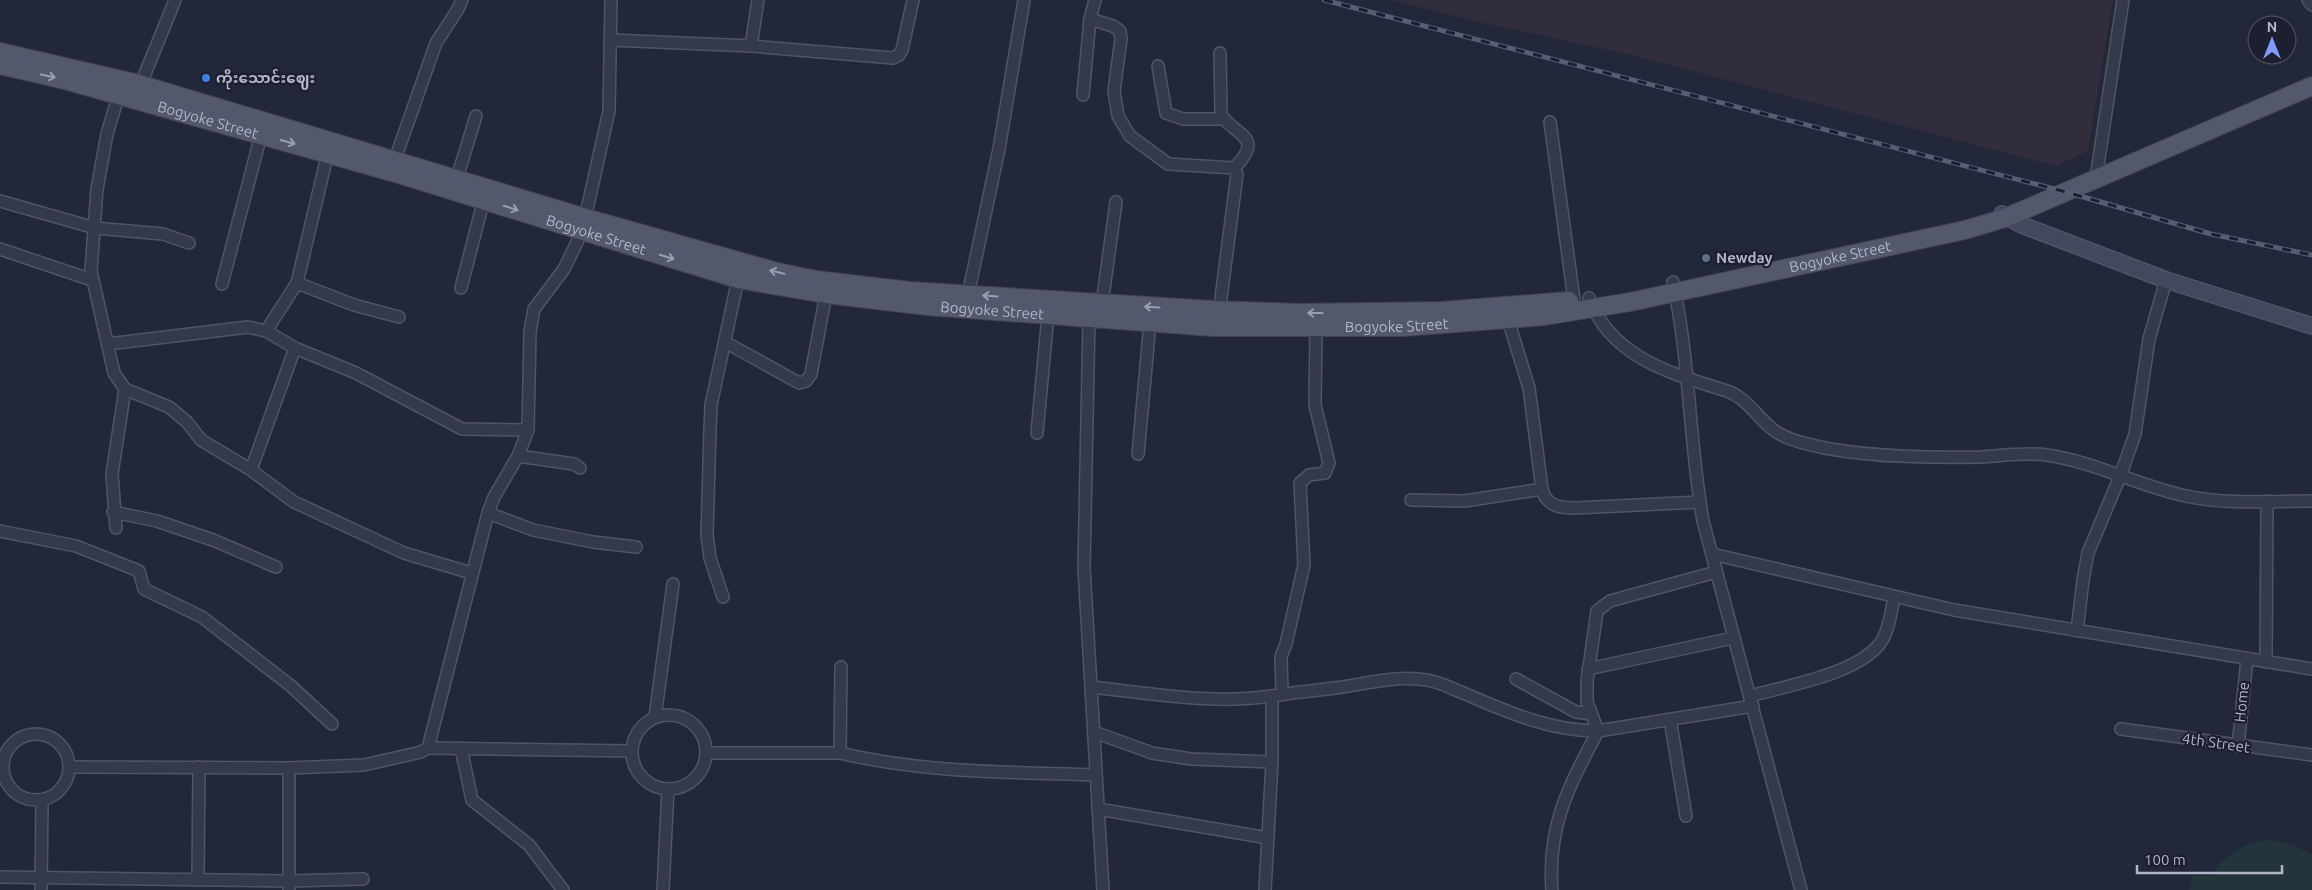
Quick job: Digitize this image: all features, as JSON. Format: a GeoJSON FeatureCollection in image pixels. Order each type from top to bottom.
{"type":"FeatureCollection","features":[{"type":"Feature","properties":{"kind":"main road","name":"Bogyoke Street"},"geometry":{"type":"LineString","coordinates":[[0,52],[132,92],[393,166],[484,199],[777,272],[816,280],[910,291],[1102,304],[1220,319],[1316,327],[1403,327],[1583,304],[1674,288],[1888,242],[1965,230],[2008,215],[2312,86]]}},
{"type":"Feature","properties":{"kind":"main road","name":"Bogyoke Street"},"geometry":{"type":"LineString","coordinates":[[0,65],[132,92],[261,135],[329,147]]}},
{"type":"Feature","properties":{"kind":"main road","name":"Bogyoke Street"},"geometry":{"type":"LineString","coordinates":[[393,166],[458,178],[738,279],[826,294],[928,306],[1150,323],[1398,313],[1506,313]]}},
{"type":"Feature","properties":{"kind":"street"},"geometry":{"type":"LineString","coordinates":[[175,0],[132,92],[106,134],[97,189],[92,280],[114,373],[125,389],[169,407],[186,422],[201,440],[251,470],[294,502],[404,553],[471,573]]}},
{"type":"Feature","properties":{"kind":"street"},"geometry":{"type":"LineString","coordinates":[[393,166],[436,43],[462,0]]}},
{"type":"Feature","properties":{"kind":"street"},"geometry":{"type":"LineString","coordinates":[[428,748],[471,573],[488,513],[494,497],[518,456],[528,430],[530,332],[534,308],[564,269],[584,225],[609,111],[611,0]]}},
{"type":"Feature","properties":{"kind":"street"},"geometry":{"type":"LineString","coordinates":[[751,46],[758,0]]}},
{"type":"Feature","properties":{"kind":"street"},"geometry":{"type":"LineString","coordinates":[[611,40],[751,46],[893,58],[899,55],[902,50],[913,0]]}},
{"type":"Feature","properties":{"kind":"street"},"geometry":{"type":"LineString","coordinates":[[968,295],[999,149],[1024,0]]}},
{"type":"Feature","properties":{"kind":"street"},"geometry":{"type":"LineString","coordinates":[[1083,96],[1090,19],[1095,0]]}},
{"type":"Feature","properties":{"kind":"street"},"geometry":{"type":"LineString","coordinates":[[2096,178],[2123,0]]}},
{"type":"Feature","properties":{"kind":"street"},"geometry":{"type":"LineString","coordinates":[[2308,0],[2312,5]]}},
{"type":"Feature","properties":{"kind":"street"},"geometry":{"type":"LineString","coordinates":[[1090,19],[1113,26],[1120,31],[1121,39],[1114,91],[1118,116],[1130,136],[1168,164],[1234,168]]}},
{"type":"Feature","properties":{"kind":"street"},"geometry":{"type":"LineString","coordinates":[[1220,54],[1221,115],[1246,137],[1248,144],[1243,158],[1234,168]]}},
{"type":"Feature","properties":{"kind":"street"},"geometry":{"type":"LineString","coordinates":[[1158,66],[1166,114],[1183,119],[1224,119]]}},
{"type":"Feature","properties":{"kind":"street"},"geometry":{"type":"LineString","coordinates":[[458,178],[476,116]]}},
{"type":"Feature","properties":{"kind":"street"},"geometry":{"type":"LineString","coordinates":[[1550,122],[1583,304],[1618,341],[1654,365],[1686,380],[1729,392],[1742,400],[1771,428],[1781,434],[1822,447],[1865,452],[1945,457],[2047,455],[2121,474],[2145,485],[2187,496],[2227,502],[2312,501]]}},
{"type":"Feature","properties":{"kind":"street"},"geometry":{"type":"LineString","coordinates":[[222,284],[261,135]]}},
{"type":"Feature","properties":{"kind":"street"},"geometry":{"type":"LineString","coordinates":[[266,331],[297,283],[329,147]]}},
{"type":"Feature","properties":{"kind":"street"},"geometry":{"type":"LineString","coordinates":[[1220,319],[1238,174],[1234,168]]}},
{"type":"Feature","properties":{"kind":"street"},"geometry":{"type":"LineString","coordinates":[[462,288],[484,199]]}},
{"type":"Feature","properties":{"kind":"street"},"geometry":{"type":"LineString","coordinates":[[0,201],[95,228],[163,234],[190,243]]}},
{"type":"Feature","properties":{"kind":"street"},"geometry":{"type":"LineString","coordinates":[[1102,304],[1116,202]]}},
{"type":"Feature","properties":{"kind":"street"},"geometry":{"type":"LineString","coordinates":[[2008,215],[2166,280],[2312,326]]}},
{"type":"Feature","properties":{"kind":"street"},"geometry":{"type":"LineString","coordinates":[[0,249],[92,280]]}},
{"type":"Feature","properties":{"kind":"street"},"geometry":{"type":"LineString","coordinates":[[723,597],[713,567],[707,535],[711,405],[738,279]]}},
{"type":"Feature","properties":{"kind":"street"},"geometry":{"type":"LineString","coordinates":[[2077,631],[2088,553],[2121,474],[2135,434],[2149,339],[2166,280]]}},
{"type":"Feature","properties":{"kind":"street"},"geometry":{"type":"LineString","coordinates":[[297,283],[354,305],[399,317]]}},
{"type":"Feature","properties":{"kind":"street"},"geometry":{"type":"LineString","coordinates":[[1674,288],[1700,502],[1733,638],[1801,890]]}},
{"type":"Feature","properties":{"kind":"street"},"geometry":{"type":"LineString","coordinates":[[725,342],[800,383],[806,381],[812,374],[826,294]]}},
{"type":"Feature","properties":{"kind":"street"},"geometry":{"type":"LineString","coordinates":[[1506,313],[1529,388],[1542,489],[1545,498],[1550,504],[1568,508],[1700,502]]}},
{"type":"Feature","properties":{"kind":"street"},"geometry":{"type":"LineString","coordinates":[[1037,433],[1048,315]]}},
{"type":"Feature","properties":{"kind":"street"},"geometry":{"type":"LineString","coordinates":[[1089,319],[1084,568],[1103,890]]}},
{"type":"Feature","properties":{"kind":"street"},"geometry":{"type":"LineString","coordinates":[[1138,454],[1150,323]]}},
{"type":"Feature","properties":{"kind":"street"},"geometry":{"type":"LineString","coordinates":[[108,344],[248,327],[266,331],[295,348],[356,373],[462,429],[528,430]]}},
{"type":"Feature","properties":{"kind":"street"},"geometry":{"type":"LineString","coordinates":[[1265,890],[1272,762],[1281,657],[1286,644],[1304,565],[1300,483],[1309,475],[1325,473],[1329,463],[1315,405],[1316,327]]}},
{"type":"Feature","properties":{"kind":"street"},"geometry":{"type":"LineString","coordinates":[[251,470],[295,348]]}},
{"type":"Feature","properties":{"kind":"street"},"geometry":{"type":"LineString","coordinates":[[116,528],[113,512],[112,474],[125,389]]}},
{"type":"Feature","properties":{"kind":"street"},"geometry":{"type":"LineString","coordinates":[[518,456],[574,464],[580,468]]}},
{"type":"Feature","properties":{"kind":"street"},"geometry":{"type":"LineString","coordinates":[[1411,500],[1465,502],[1542,489]]}},
{"type":"Feature","properties":{"kind":"street"},"geometry":{"type":"LineString","coordinates":[[2266,662],[2267,501]]}},
{"type":"Feature","properties":{"kind":"street"},"geometry":{"type":"LineString","coordinates":[[113,512],[157,521],[213,540],[276,567]]}},
{"type":"Feature","properties":{"kind":"street"},"geometry":{"type":"LineString","coordinates":[[488,513],[533,530],[593,542],[636,547]]}},
{"type":"Feature","properties":{"kind":"street"},"geometry":{"type":"LineString","coordinates":[[0,531],[76,546],[139,571],[144,589],[202,617],[291,686],[332,724]]}},
{"type":"Feature","properties":{"kind":"street"},"geometry":{"type":"LineString","coordinates":[[1712,554],[1894,598],[2077,631],[2312,669]]}},
{"type":"Feature","properties":{"kind":"street"},"geometry":{"type":"LineString","coordinates":[[1598,731],[1590,714],[1586,693],[1596,616],[1600,606],[1610,601],[1716,572]]}},
{"type":"Feature","properties":{"kind":"street"},"geometry":{"type":"LineString","coordinates":[[656,717],[673,584]]}},
{"type":"Feature","properties":{"kind":"street"},"geometry":{"type":"LineString","coordinates":[[1091,687],[1185,697],[1277,694],[1398,679],[1426,680],[1444,684],[1467,695],[1554,727],[1575,731],[1598,731],[1670,719],[1751,701],[1830,674],[1871,652],[1884,636],[1894,598]]}},
{"type":"Feature","properties":{"kind":"street"},"geometry":{"type":"LineString","coordinates":[[1588,670],[1733,638]]}},
{"type":"Feature","properties":{"kind":"street","name":"Home"},"geometry":{"type":"LineString","coordinates":[[2238,746],[2247,659]]}},
{"type":"Feature","properties":{"kind":"street"},"geometry":{"type":"LineString","coordinates":[[840,752],[841,667]]}},
{"type":"Feature","properties":{"kind":"street"},"geometry":{"type":"LineString","coordinates":[[1516,679],[1576,712],[1590,714]]}},
{"type":"Feature","properties":{"kind":"street"},"geometry":{"type":"LineString","coordinates":[[670,714],[684,718],[696,726],[704,738],[707,753],[704,767],[695,779],[683,787],[668,789],[654,786],[642,778],[634,766],[632,751],[635,737],[643,725],[656,717],[670,714]]}},
{"type":"Feature","properties":{"kind":"street"},"geometry":{"type":"LineString","coordinates":[[1670,719],[1686,816]]}},
{"type":"Feature","properties":{"kind":"street","name":"4th Street"},"geometry":{"type":"LineString","coordinates":[[2121,729],[2312,755]]}},
{"type":"Feature","properties":{"kind":"street"},"geometry":{"type":"LineString","coordinates":[[1552,890],[1551,872],[1554,837],[1562,806],[1598,731]]}},
{"type":"Feature","properties":{"kind":"street"},"geometry":{"type":"LineString","coordinates":[[1094,732],[1152,753],[1191,759],[1272,762]]}},
{"type":"Feature","properties":{"kind":"street"},"geometry":{"type":"LineString","coordinates":[[36,733],[53,738],[66,750],[70,768],[62,790],[42,801],[22,799],[7,786],[1,768],[6,750],[19,738],[36,733]]}},
{"type":"Feature","properties":{"kind":"street"},"geometry":{"type":"LineString","coordinates":[[70,768],[289,768],[364,765],[421,752],[428,748],[632,751]]}},
{"type":"Feature","properties":{"kind":"street"},"geometry":{"type":"LineString","coordinates":[[461,748],[472,800],[530,845],[562,890]]}},
{"type":"Feature","properties":{"kind":"street"},"geometry":{"type":"LineString","coordinates":[[707,753],[840,752],[880,762],[912,767],[1096,775]]}},
{"type":"Feature","properties":{"kind":"street"},"geometry":{"type":"LineString","coordinates":[[198,880],[199,768]]}},
{"type":"Feature","properties":{"kind":"street"},"geometry":{"type":"LineString","coordinates":[[289,768],[289,886]]}},
{"type":"Feature","properties":{"kind":"street"},"geometry":{"type":"LineString","coordinates":[[663,890],[668,789]]}},
{"type":"Feature","properties":{"kind":"street"},"geometry":{"type":"LineString","coordinates":[[41,890],[42,801]]}},
{"type":"Feature","properties":{"kind":"street"},"geometry":{"type":"LineString","coordinates":[[1098,810],[1268,838]]}},
{"type":"Feature","properties":{"kind":"street"},"geometry":{"type":"LineString","coordinates":[[0,878],[198,880],[289,886],[363,879]]}},
{"type":"Feature","properties":{"kind":"shaded area"},"geometry":{"type":"Polygon","coordinates":[[[1391,0],[2113,0],[2088,151],[2056,166],[1627,54],[1483,23],[1391,0]]]}},
{"type":"Feature","properties":{"kind":"shaded area"},"geometry":{"type":"Polygon","coordinates":[[[2270,840],[2294,845],[2312,855],[2312,890],[2190,890],[2191,876],[2211,876],[2229,855],[2252,843],[2270,840]]]}},
{"type":"Feature","properties":{"kind":"railway"},"geometry":{"type":"LineString","coordinates":[[1324,0],[2066,192],[2211,234],[2312,255]]}},
{"type":"Feature","properties":{"kind":"place","name":"ကိုးသောင်းဈေး"},"geometry":{"type":"Point","coordinates":[206,78]}},
{"type":"Feature","properties":{"kind":"place","name":"Newday"},"geometry":{"type":"Point","coordinates":[1706,258]}}]}
